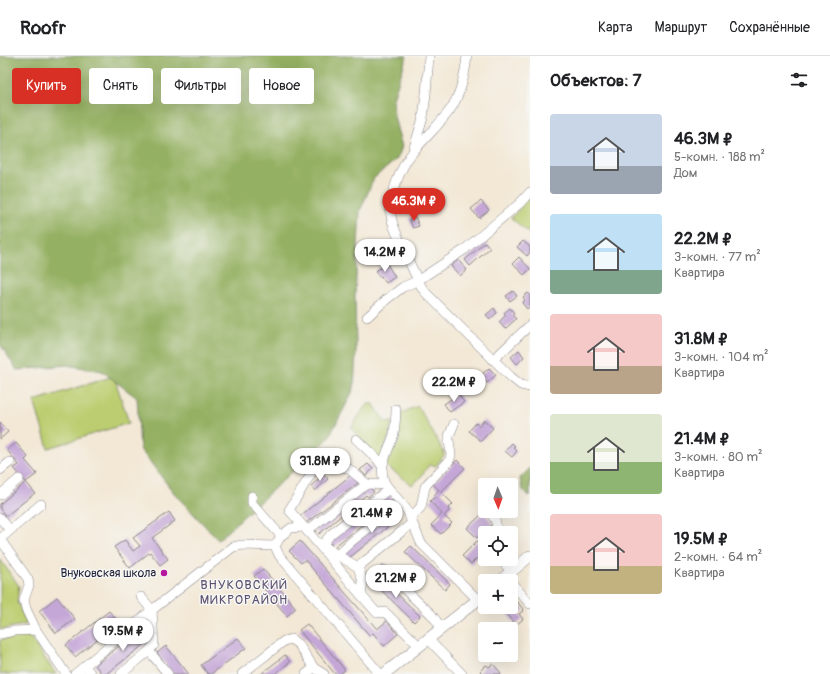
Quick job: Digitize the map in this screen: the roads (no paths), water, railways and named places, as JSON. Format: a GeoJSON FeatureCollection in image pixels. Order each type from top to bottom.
{"type":"FeatureCollection","features":[{"type":"Feature","properties":{"kind":"main road"},"geometry":{"type":"LineString","coordinates":[[512,574],[530,556]]}},
{"type":"Feature","properties":{"kind":"main road"},"geometry":{"type":"LineString","coordinates":[[376,673],[423,643],[478,599]]}},
{"type":"Feature","properties":{"kind":"street"},"geometry":{"type":"LineString","coordinates":[[412,153],[423,118],[429,56]]}},
{"type":"Feature","properties":{"kind":"street"},"geometry":{"type":"LineString","coordinates":[[467,56],[465,73],[459,95],[450,110],[412,153],[402,169],[395,185],[391,203],[391,215],[395,230],[417,281],[424,291],[511,377],[521,384],[530,387]]}},
{"type":"Feature","properties":{"kind":"street"},"geometry":{"type":"LineString","coordinates":[[367,317],[386,299],[404,287],[417,281],[464,250],[520,203],[530,192]]}},
{"type":"Feature","properties":{"kind":"street"},"geometry":{"type":"LineString","coordinates":[[493,360],[530,325]]}},
{"type":"Feature","properties":{"kind":"street"},"geometry":{"type":"LineString","coordinates":[[396,409],[394,434],[382,466],[382,478],[387,487],[407,510],[421,542],[478,594]]}},
{"type":"Feature","properties":{"kind":"street"},"geometry":{"type":"LineString","coordinates":[[358,568],[411,520],[421,507],[425,487],[449,461],[449,436],[454,424]]}},
{"type":"Feature","properties":{"kind":"street"},"geometry":{"type":"LineString","coordinates":[[356,439],[377,459],[382,466]]}},
{"type":"Feature","properties":{"kind":"street"},"geometry":{"type":"LineString","coordinates":[[0,470],[10,462]]}},
{"type":"Feature","properties":{"kind":"street"},"geometry":{"type":"LineString","coordinates":[[387,487],[367,484],[349,469],[333,463],[319,462],[289,510],[377,613],[385,612],[462,674]]}},
{"type":"Feature","properties":{"kind":"street"},"geometry":{"type":"LineString","coordinates":[[0,495],[19,479]]}},
{"type":"Feature","properties":{"kind":"street"},"geometry":{"type":"LineString","coordinates":[[308,532],[367,484]]}},
{"type":"Feature","properties":{"kind":"street"},"geometry":{"type":"LineString","coordinates":[[323,544],[331,534],[387,487]]}},
{"type":"Feature","properties":{"kind":"street"},"geometry":{"type":"LineString","coordinates":[[252,496],[252,503],[281,536]]}},
{"type":"Feature","properties":{"kind":"street"},"geometry":{"type":"LineString","coordinates":[[337,555],[352,541],[401,503]]}},
{"type":"Feature","properties":{"kind":"street"},"geometry":{"type":"LineString","coordinates":[[42,504],[0,539],[28,579],[29,585],[24,600],[26,610],[36,630],[66,674]]}},
{"type":"Feature","properties":{"kind":"street"},"geometry":{"type":"LineString","coordinates":[[0,518],[10,530]]}},
{"type":"Feature","properties":{"kind":"street"},"geometry":{"type":"LineString","coordinates":[[275,546],[281,536],[291,528],[308,532],[337,555],[358,568],[363,582],[362,595]]}},
{"type":"Feature","properties":{"kind":"street"},"geometry":{"type":"LineString","coordinates":[[75,674],[152,610],[233,547],[242,545],[275,546]]}},
{"type":"Feature","properties":{"kind":"street"},"geometry":{"type":"LineString","coordinates":[[275,546],[279,555],[376,673]]}},
{"type":"Feature","properties":{"kind":"street"},"geometry":{"type":"LineString","coordinates":[[384,570],[431,614],[442,628]]}},
{"type":"Feature","properties":{"kind":"street"},"geometry":{"type":"LineString","coordinates":[[518,590],[530,604]]}},
{"type":"Feature","properties":{"kind":"street"},"geometry":{"type":"LineString","coordinates":[[121,674],[149,651],[154,645],[152,610],[141,597]]}},
{"type":"Feature","properties":{"kind":"street"},"geometry":{"type":"LineString","coordinates":[[0,634],[14,631],[36,630]]}},
{"type":"Feature","properties":{"kind":"street"},"geometry":{"type":"LineString","coordinates":[[242,674],[284,641],[291,639],[299,645],[314,668],[324,674]]}},
{"type":"Feature","properties":{"kind":"street"},"geometry":{"type":"LineString","coordinates":[[149,651],[168,674]]}},
{"type":"Feature","properties":{"kind":"street"},"geometry":{"type":"LineString","coordinates":[[85,666],[91,674]]}},
{"type":"Feature","properties":{"kind":"street"},"geometry":{"type":"LineString","coordinates":[[306,674],[314,668]]}},
{"type":"Feature","properties":{"kind":"place","name":"Внуковская школа"},"geometry":{"type":"Point","coordinates":[164,573]}},
{"type":"Feature","properties":{"kind":"district","name":"ВНУКОВСКИЙ МИКРОРАЙОН"},"geometry":{"type":"Point","coordinates":[244,592]}}]}
